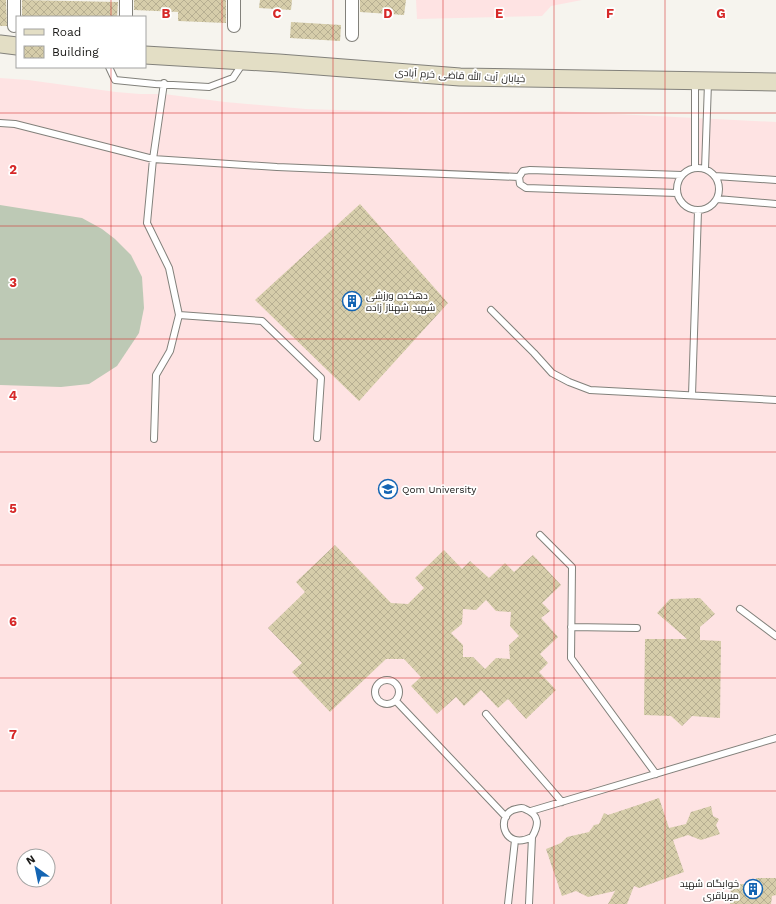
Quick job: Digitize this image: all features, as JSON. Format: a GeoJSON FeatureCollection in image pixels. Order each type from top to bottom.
{"type":"FeatureCollection","features":[{"type":"Feature","properties":{"kind":"main road"},"geometry":{"type":"LineString","coordinates":[[0,44],[16,46]]}},
{"type":"Feature","properties":{"kind":"main road","name":"خیابان آیت الله قاضی خرم آبادی"},"geometry":{"type":"LineString","coordinates":[[146,55],[460,77],[776,82]]}},
{"type":"Feature","properties":{"kind":"street"},"geometry":{"type":"LineString","coordinates":[[14,0],[14,26]]}},
{"type":"Feature","properties":{"kind":"street"},"geometry":{"type":"LineString","coordinates":[[126,0],[126,16]]}},
{"type":"Feature","properties":{"kind":"street"},"geometry":{"type":"LineString","coordinates":[[234,0],[234,26]]}},
{"type":"Feature","properties":{"kind":"street"},"geometry":{"type":"LineString","coordinates":[[352,0],[352,35]]}},
{"type":"Feature","properties":{"kind":"lane"},"geometry":{"type":"LineString","coordinates":[[109,68],[115,80],[155,84],[164,83],[209,86],[232,78],[244,61]]}},
{"type":"Feature","properties":{"kind":"lane"},"geometry":{"type":"LineString","coordinates":[[695,168],[702,81]]}},
{"type":"Feature","properties":{"kind":"lane"},"geometry":{"type":"LineString","coordinates":[[702,81],[705,169]]}},
{"type":"Feature","properties":{"kind":"lane"},"geometry":{"type":"LineString","coordinates":[[154,439],[156,375],[170,351],[179,315],[169,268],[147,223],[153,159],[164,83]]}},
{"type":"Feature","properties":{"kind":"lane"},"geometry":{"type":"LineString","coordinates":[[0,123],[14,124],[153,159],[285,167],[519,177]]}},
{"type":"Feature","properties":{"kind":"lane"},"geometry":{"type":"LineString","coordinates":[[715,176],[719,187],[717,199],[709,208],[698,211],[688,209],[684,206],[677,193],[677,184],[682,175],[690,169],[705,169],[715,176],[776,180]]}},
{"type":"Feature","properties":{"kind":"lane"},"geometry":{"type":"LineString","coordinates":[[677,193],[526,188],[520,184],[519,177],[523,171],[530,170],[682,175]]}},
{"type":"Feature","properties":{"kind":"lane"},"geometry":{"type":"LineString","coordinates":[[717,199],[776,204]]}},
{"type":"Feature","properties":{"kind":"lane"},"geometry":{"type":"LineString","coordinates":[[692,396],[698,211]]}},
{"type":"Feature","properties":{"kind":"lane"},"geometry":{"type":"LineString","coordinates":[[491,310],[552,373],[569,382],[590,390],[776,400]]}},
{"type":"Feature","properties":{"kind":"lane"},"geometry":{"type":"LineString","coordinates":[[179,315],[262,321],[321,378],[317,438]]}},
{"type":"Feature","properties":{"kind":"lane"},"geometry":{"type":"LineString","coordinates":[[540,535],[572,567],[571,658],[656,774]]}},
{"type":"Feature","properties":{"kind":"lane"},"geometry":{"type":"LineString","coordinates":[[740,609],[776,636]]}},
{"type":"Feature","properties":{"kind":"lane"},"geometry":{"type":"LineString","coordinates":[[571,627],[636,628]]}},
{"type":"Feature","properties":{"kind":"lane"},"geometry":{"type":"LineString","coordinates":[[389,680],[396,683],[400,690],[396,701],[392,704],[384,704],[378,700],[375,692],[378,684],[389,680]]}},
{"type":"Feature","properties":{"kind":"lane"},"geometry":{"type":"LineString","coordinates":[[396,701],[506,817]]}},
{"type":"Feature","properties":{"kind":"lane"},"geometry":{"type":"LineString","coordinates":[[486,714],[562,802]]}},
{"type":"Feature","properties":{"kind":"lane"},"geometry":{"type":"LineString","coordinates":[[532,837],[524,841],[515,840],[509,837],[505,831],[504,824],[506,817],[512,810],[522,808],[531,811],[776,738]]}},
{"type":"Feature","properties":{"kind":"lane"},"geometry":{"type":"LineString","coordinates":[[529,904],[532,837],[537,829],[537,819],[531,811]]}},
{"type":"Feature","properties":{"kind":"lane"},"geometry":{"type":"LineString","coordinates":[[508,904],[515,840]]}},
{"type":"Feature","properties":{"kind":"shaded area"},"geometry":{"type":"Polygon","coordinates":[[[416,0],[582,0],[551,6],[542,16],[417,19],[416,0]]]}},
{"type":"Feature","properties":{"kind":"shaded area","name":"Qom University"},"geometry":{"type":"Polygon","coordinates":[[[0,78],[28,80],[116,92],[164,94],[225,102],[306,109],[435,113],[557,111],[776,122],[776,904],[0,904],[0,78]]]}},
{"type":"Feature","properties":{"kind":"green space"},"geometry":{"type":"Polygon","coordinates":[[[0,205],[82,218],[102,229],[115,239],[131,255],[142,277],[144,308],[139,333],[117,366],[89,384],[61,387],[0,385],[0,205]]]}},
{"type":"Feature","properties":{"kind":"building"},"geometry":{"type":"Polygon","coordinates":[[[0,0],[6,0],[7,26],[0,26],[0,0]]]}},
{"type":"Feature","properties":{"kind":"building"},"geometry":{"type":"Polygon","coordinates":[[[22,0],[118,2],[117,16],[22,16],[22,0]]]}},
{"type":"Feature","properties":{"kind":"building"},"geometry":{"type":"Polygon","coordinates":[[[134,0],[226,0],[226,23],[178,21],[178,12],[134,10],[134,0]]]}},
{"type":"Feature","properties":{"kind":"building"},"geometry":{"type":"Polygon","coordinates":[[[260,0],[292,0],[291,10],[259,8],[260,0]]]}},
{"type":"Feature","properties":{"kind":"building"},"geometry":{"type":"Polygon","coordinates":[[[360,0],[406,0],[404,15],[360,12],[360,0]]]}},
{"type":"Feature","properties":{"kind":"building"},"geometry":{"type":"Polygon","coordinates":[[[291,22],[341,25],[340,41],[290,38],[291,22]]]}},
{"type":"Feature","properties":{"kind":"building","name":"دهکده ورزشی شهید شهناز زاده"},"geometry":{"type":"Polygon","coordinates":[[[360,204],[448,303],[359,401],[255,300],[360,204]]]}},
{"type":"Feature","properties":{"kind":"building"},"geometry":{"type":"Polygon","coordinates":[[[335,545],[391,603],[408,604],[424,588],[415,578],[444,550],[462,569],[470,561],[489,578],[505,563],[514,572],[533,555],[561,585],[542,603],[550,611],[541,618],[558,637],[540,654],[548,663],[539,672],[556,690],[526,719],[508,699],[498,708],[481,690],[464,706],[456,697],[437,714],[411,686],[421,677],[404,659],[386,659],[330,712],[292,672],[302,663],[268,628],[305,592],[296,582],[335,545]],[[486,600],[476,610],[463,609],[462,624],[451,633],[463,645],[463,657],[473,657],[485,669],[496,658],[510,659],[509,645],[519,636],[510,626],[511,612],[496,611],[486,600]]]}},
{"type":"Feature","properties":{"kind":"building"},"geometry":{"type":"Polygon","coordinates":[[[700,598],[715,614],[700,627],[700,640],[721,641],[720,718],[692,716],[682,726],[671,716],[644,715],[645,639],[687,639],[657,613],[670,599],[700,598]]]}},
{"type":"Feature","properties":{"kind":"building"},"geometry":{"type":"Polygon","coordinates":[[[659,798],[669,828],[686,824],[691,812],[711,806],[713,816],[719,819],[716,825],[720,834],[701,840],[688,835],[673,840],[684,872],[639,888],[634,886],[627,904],[608,904],[615,891],[588,897],[576,891],[562,896],[546,849],[561,843],[567,837],[589,832],[594,825],[599,824],[604,813],[608,815],[659,798]]]}},
{"type":"Feature","properties":{"kind":"building","name":"خوابگاه شهید میرباقری"},"geometry":{"type":"Polygon","coordinates":[[[756,878],[776,878],[776,895],[772,896],[771,904],[730,904],[731,884],[755,884],[756,878]]]}},
{"type":"Feature","properties":{"kind":"place","name":"دهکده ورزشی شهید شهناز زاده"},"geometry":{"type":"Point","coordinates":[352,301]}},
{"type":"Feature","properties":{"kind":"place","name":"Qom University"},"geometry":{"type":"Point","coordinates":[388,489]}},
{"type":"Feature","properties":{"kind":"place","name":"خوابگاه شهید میرباقری"},"geometry":{"type":"Point","coordinates":[753,889]}}]}
